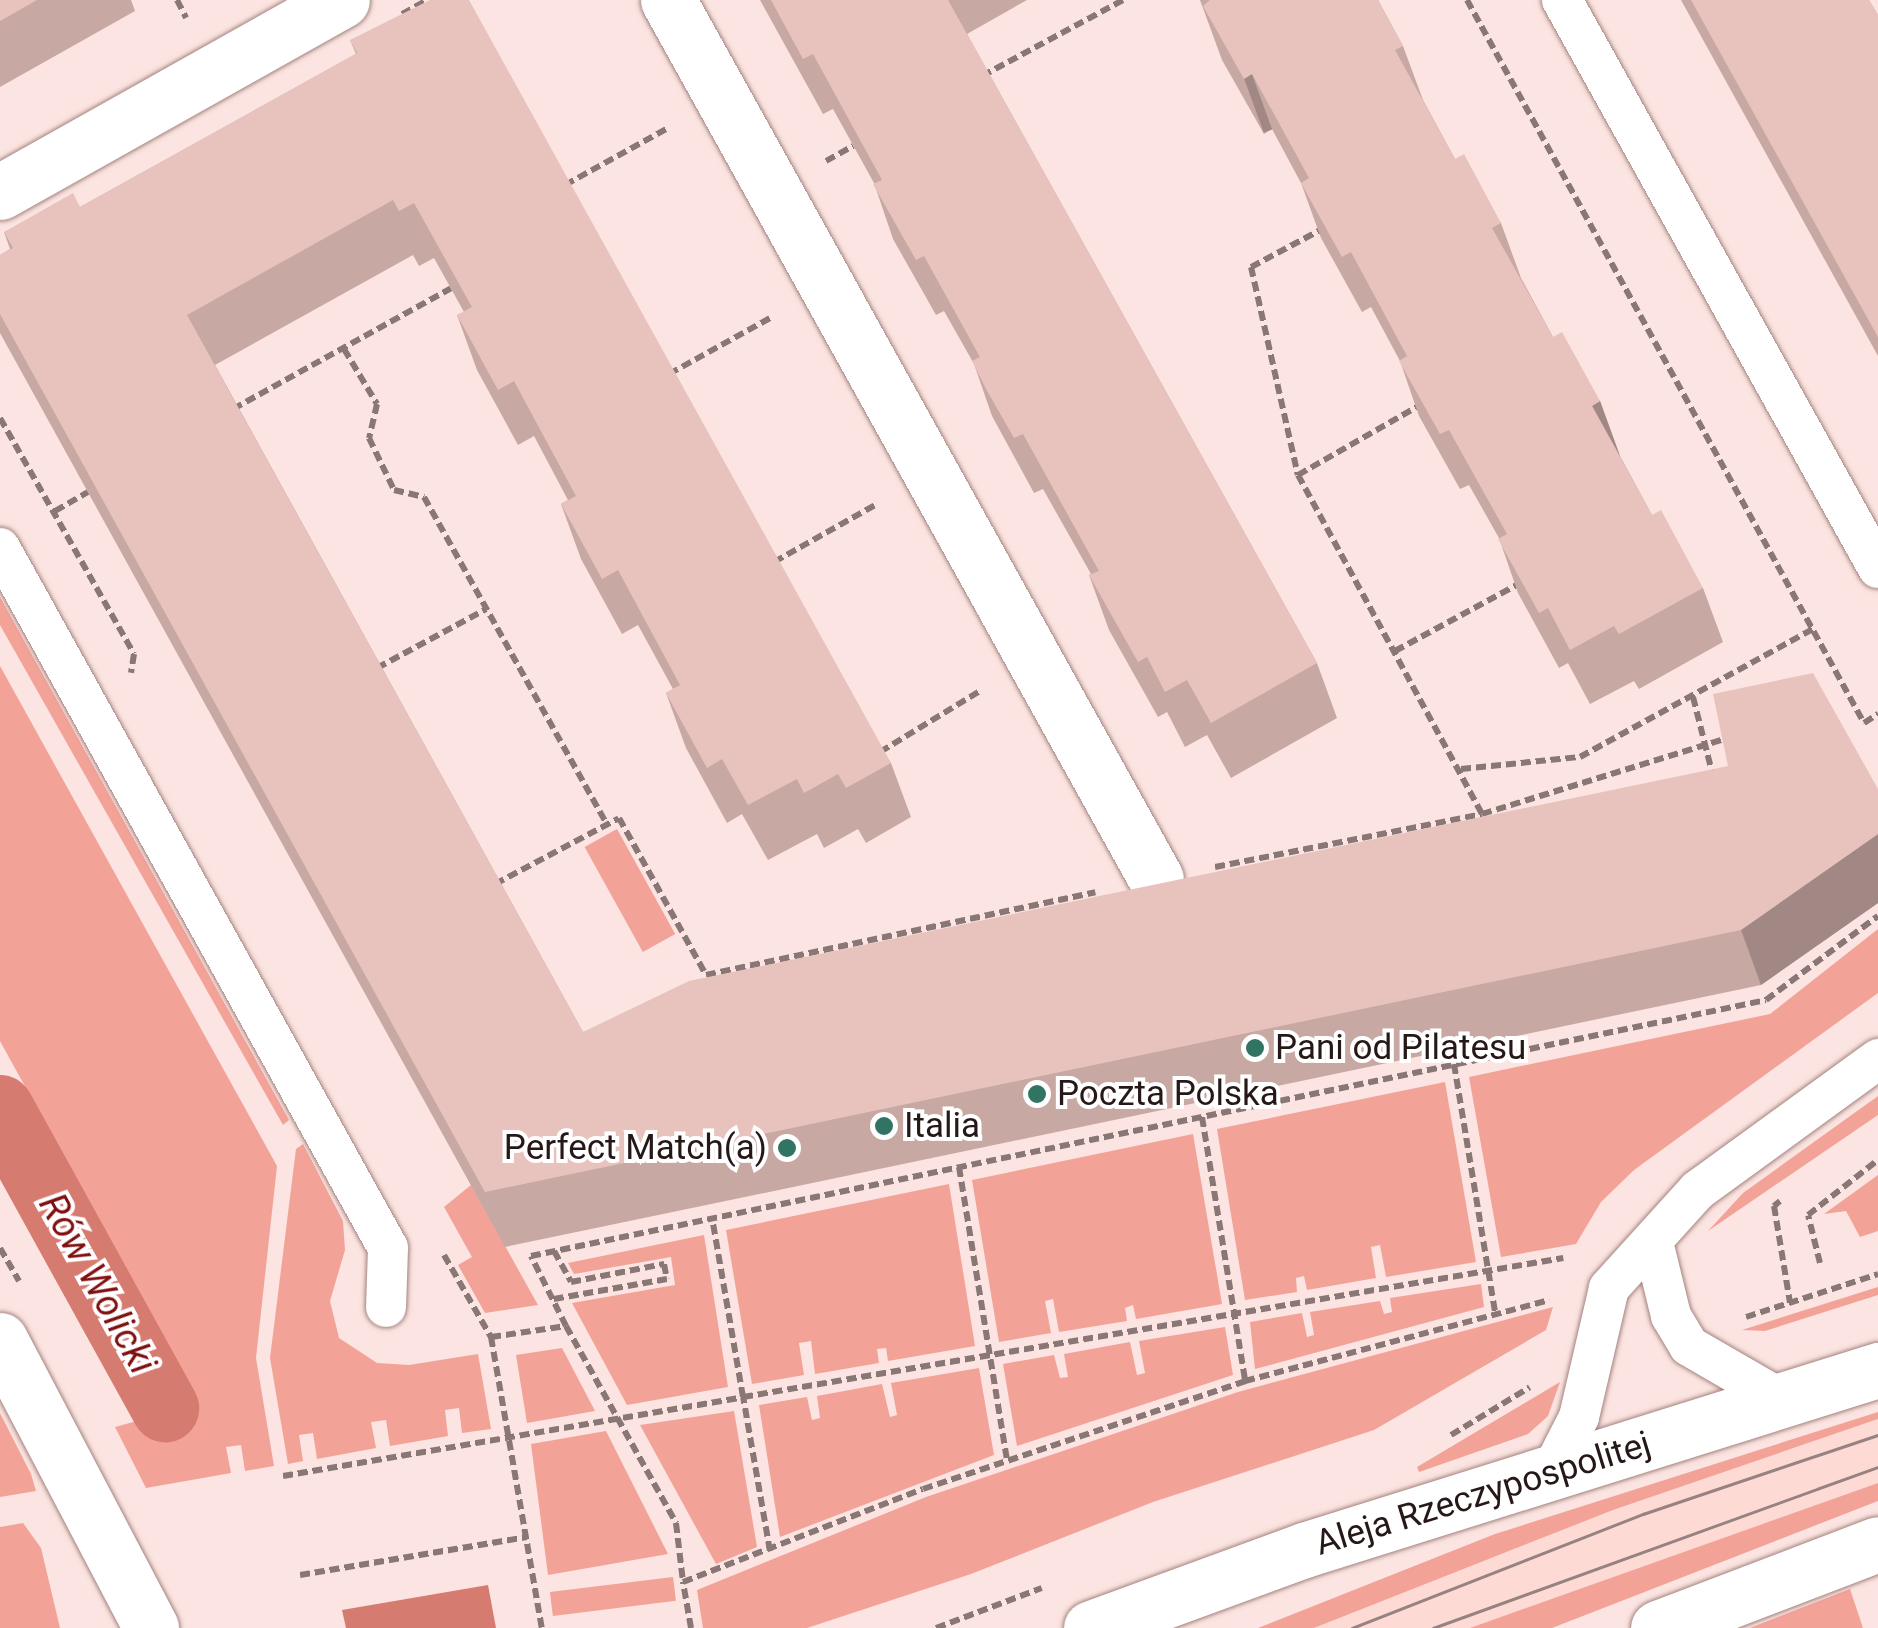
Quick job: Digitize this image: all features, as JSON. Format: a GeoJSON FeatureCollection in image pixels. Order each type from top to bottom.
{"type":"FeatureCollection","features":[{"type":"Feature","properties":{"kind":"street"},"geometry":{"type":"LineString","coordinates":[[0,192],[342,0]]}},
{"type":"Feature","properties":{"kind":"street"},"geometry":{"type":"LineString","coordinates":[[668,0],[1156,879]]}},
{"type":"Feature","properties":{"kind":"street"},"geometry":{"type":"LineString","coordinates":[[0,1340],[141,1619]]}},
{"type":"Feature","properties":{"kind":"street","name":"Aleja Rzeczypospolitej"},"geometry":{"type":"LineString","coordinates":[[1091,1628],[1304,1550],[1878,1370]]}},
{"type":"Feature","properties":{"kind":"street"},"geometry":{"type":"LineString","coordinates":[[1658,1628],[1878,1544]]}},
{"type":"Feature","properties":{"kind":"lane"},"geometry":{"type":"LineString","coordinates":[[1562,0],[1878,568]]}},
{"type":"Feature","properties":{"kind":"lane"},"geometry":{"type":"LineString","coordinates":[[0,548],[388,1248],[386,1307]]}},
{"type":"Feature","properties":{"kind":"lane"},"geometry":{"type":"LineString","coordinates":[[1551,1472],[1586,1396],[1599,1308],[1653,1242],[1716,1175],[1878,1059]]}},
{"type":"Feature","properties":{"kind":"lane"},"geometry":{"type":"LineString","coordinates":[[1653,1242],[1670,1316],[1688,1346],[1782,1400]]}},
{"type":"Feature","properties":{"kind":"path"},"geometry":{"type":"LineString","coordinates":[[981,76],[1123,0]]}},
{"type":"Feature","properties":{"kind":"path"},"geometry":{"type":"LineString","coordinates":[[1467,0],[1864,723],[1878,714]]}},
{"type":"Feature","properties":{"kind":"path"},"geometry":{"type":"LineString","coordinates":[[562,186],[722,98]]}},
{"type":"Feature","properties":{"kind":"path"},"geometry":{"type":"LineString","coordinates":[[1326,227],[1251,268],[1298,476],[1461,769],[1482,814]]}},
{"type":"Feature","properties":{"kind":"path"},"geometry":{"type":"LineString","coordinates":[[666,376],[828,287]]}},
{"type":"Feature","properties":{"kind":"path"},"geometry":{"type":"LineString","coordinates":[[230,412],[450,288]]}},
{"type":"Feature","properties":{"kind":"path"},"geometry":{"type":"LineString","coordinates":[[344,349],[377,404],[369,438],[394,490],[424,497],[606,824]]}},
{"type":"Feature","properties":{"kind":"path"},"geometry":{"type":"LineString","coordinates":[[1298,476],[1423,404]]}},
{"type":"Feature","properties":{"kind":"path"},"geometry":{"type":"LineString","coordinates":[[770,564],[931,474]]}},
{"type":"Feature","properties":{"kind":"path"},"geometry":{"type":"LineString","coordinates":[[54,512],[88,492]]}},
{"type":"Feature","properties":{"kind":"path"},"geometry":{"type":"LineString","coordinates":[[1395,651],[1523,582]]}},
{"type":"Feature","properties":{"kind":"path"},"geometry":{"type":"LineString","coordinates":[[373,670],[486,609]]}},
{"type":"Feature","properties":{"kind":"path"},"geometry":{"type":"LineString","coordinates":[[1461,769],[1580,757],[1813,629]]}},
{"type":"Feature","properties":{"kind":"path"},"geometry":{"type":"LineString","coordinates":[[876,754],[1033,658]]}},
{"type":"Feature","properties":{"kind":"path"},"geometry":{"type":"LineString","coordinates":[[1693,697],[1714,781]]}},
{"type":"Feature","properties":{"kind":"path"},"geometry":{"type":"LineString","coordinates":[[706,975],[1482,814],[1706,742],[1740,735]]}},
{"type":"Feature","properties":{"kind":"path"},"geometry":{"type":"LineString","coordinates":[[1543,794],[1546,811]]}},
{"type":"Feature","properties":{"kind":"path"},"geometry":{"type":"LineString","coordinates":[[492,885],[619,818],[706,975],[708,990]]}},
{"type":"Feature","properties":{"kind":"path"},"geometry":{"type":"LineString","coordinates":[[1300,850],[1303,865]]}},
{"type":"Feature","properties":{"kind":"path"},"geometry":{"type":"LineString","coordinates":[[1059,900],[1062,915]]}},
{"type":"Feature","properties":{"kind":"path"},"geometry":{"type":"LineString","coordinates":[[691,1628],[676,1523],[530,1256],[1766,1000],[1878,916]]}},
{"type":"Feature","properties":{"kind":"path"},"geometry":{"type":"LineString","coordinates":[[812,952],[816,967]]}},
{"type":"Feature","properties":{"kind":"path"},"geometry":{"type":"LineString","coordinates":[[1454,1064],[1496,1313]]}},
{"type":"Feature","properties":{"kind":"path"},"geometry":{"type":"LineString","coordinates":[[1202,1116],[1245,1381]]}},
{"type":"Feature","properties":{"kind":"path"},"geometry":{"type":"LineString","coordinates":[[1820,1264],[1808,1214],[1878,1160]]}},
{"type":"Feature","properties":{"kind":"path"},"geometry":{"type":"LineString","coordinates":[[959,1168],[1006,1459]]}},
{"type":"Feature","properties":{"kind":"path"},"geometry":{"type":"LineString","coordinates":[[1789,1195],[1774,1206],[1790,1303]]}},
{"type":"Feature","properties":{"kind":"path"},"geometry":{"type":"LineString","coordinates":[[712,1218],[770,1550]]}},
{"type":"Feature","properties":{"kind":"path"},"geometry":{"type":"LineString","coordinates":[[433,1237],[492,1337],[542,1628]]}},
{"type":"Feature","properties":{"kind":"path"},"geometry":{"type":"LineString","coordinates":[[553,1299],[666,1279],[664,1264],[570,1282],[554,1251]]}},
{"type":"Feature","properties":{"kind":"path"},"geometry":{"type":"LineString","coordinates":[[283,1476],[1584,1254]]}},
{"type":"Feature","properties":{"kind":"path"},"geometry":{"type":"LineString","coordinates":[[1736,1320],[1878,1274]]}},
{"type":"Feature","properties":{"kind":"path"},"geometry":{"type":"LineString","coordinates":[[683,1582],[1006,1459],[1245,1381],[1568,1296]]}},
{"type":"Feature","properties":{"kind":"path"},"geometry":{"type":"LineString","coordinates":[[492,1337],[566,1326]]}},
{"type":"Feature","properties":{"kind":"path"},"geometry":{"type":"LineString","coordinates":[[300,1575],[527,1536]]}},
{"type":"Feature","properties":{"kind":"shaded area"},"geometry":{"type":"Polygon","coordinates":[[[0,597],[289,1120],[283,1125],[0,625],[0,597]]]}},
{"type":"Feature","properties":{"kind":"shaded area"},"geometry":{"type":"Polygon","coordinates":[[[0,666],[277,1166],[256,1358],[274,1466],[245,1471],[241,1445],[226,1447],[231,1473],[146,1488],[115,1427],[148,1418],[191,1388],[0,1041],[0,666]]]}},
{"type":"Feature","properties":{"kind":"shaded area"},"geometry":{"type":"Polygon","coordinates":[[[617,829],[675,934],[643,952],[585,847],[617,829]]]}},
{"type":"Feature","properties":{"kind":"shaded area"},"geometry":{"type":"Polygon","coordinates":[[[1878,929],[1878,993],[1634,1170],[1601,1202],[1576,1244],[1501,1257],[1469,1077],[1770,1014],[1878,929]]]}},
{"type":"Feature","properties":{"kind":"shaded area"},"geometry":{"type":"Polygon","coordinates":[[[1445,1082],[1476,1262],[1386,1277],[1380,1245],[1371,1247],[1376,1278],[1307,1290],[1304,1276],[1296,1278],[1297,1292],[1245,1300],[1217,1129],[1445,1082]]]}},
{"type":"Feature","properties":{"kind":"shaded area"},"geometry":{"type":"Polygon","coordinates":[[[1878,1096],[1878,1115],[1708,1231],[1743,1193],[1878,1096]]]}},
{"type":"Feature","properties":{"kind":"shaded area"},"geometry":{"type":"Polygon","coordinates":[[[1193,1134],[1222,1304],[1136,1319],[1133,1305],[1125,1308],[1127,1321],[1059,1332],[1053,1299],[1045,1301],[1051,1333],[999,1342],[972,1180],[1193,1134]]]}},
{"type":"Feature","properties":{"kind":"shaded area"},"geometry":{"type":"Polygon","coordinates":[[[303,1144],[343,1221],[345,1250],[330,1301],[339,1338],[377,1363],[409,1365],[478,1354],[491,1429],[462,1433],[459,1408],[445,1410],[448,1436],[390,1446],[386,1420],[371,1422],[376,1448],[317,1459],[313,1433],[299,1435],[303,1461],[288,1464],[270,1358],[296,1149],[303,1144]]]}},
{"type":"Feature","properties":{"kind":"shaded area"},"geometry":{"type":"Polygon","coordinates":[[[1878,1175],[1878,1231],[1860,1237],[1846,1211],[1824,1214],[1878,1175]]]}},
{"type":"Feature","properties":{"kind":"shaded area"},"geometry":{"type":"Polygon","coordinates":[[[949,1184],[975,1346],[888,1361],[886,1348],[877,1349],[879,1363],[815,1374],[811,1341],[799,1343],[804,1375],[752,1384],[726,1230],[949,1184]]]}},
{"type":"Feature","properties":{"kind":"shaded area"},"geometry":{"type":"Polygon","coordinates":[[[471,1185],[538,1305],[485,1313],[458,1265],[472,1257],[444,1207],[471,1185]]]}},
{"type":"Feature","properties":{"kind":"shaded area"},"geometry":{"type":"Polygon","coordinates":[[[704,1235],[728,1387],[627,1405],[572,1303],[675,1285],[671,1257],[574,1274],[568,1263],[704,1235]]]}},
{"type":"Feature","properties":{"kind":"shaded area"},"geometry":{"type":"Polygon","coordinates":[[[1481,1284],[1484,1307],[1255,1369],[1250,1322],[1302,1313],[1307,1337],[1314,1335],[1310,1312],[1380,1301],[1384,1314],[1392,1312],[1390,1298],[1481,1284]]]}},
{"type":"Feature","properties":{"kind":"shaded area"},"geometry":{"type":"Polygon","coordinates":[[[1878,1287],[1878,1295],[1765,1331],[1742,1330],[1878,1287]]]}},
{"type":"Feature","properties":{"kind":"shaded area"},"geometry":{"type":"Polygon","coordinates":[[[1553,1307],[1546,1330],[1374,1430],[1153,1502],[971,1574],[807,1628],[703,1628],[697,1590],[926,1497],[1238,1392],[1553,1307]]]}},
{"type":"Feature","properties":{"kind":"shaded area"},"geometry":{"type":"Polygon","coordinates":[[[1225,1327],[1233,1375],[1017,1446],[1003,1364],[1054,1355],[1060,1378],[1068,1377],[1064,1354],[1130,1342],[1137,1375],[1145,1373],[1139,1341],[1225,1327]]]}},
{"type":"Feature","properties":{"kind":"shaded area"},"geometry":{"type":"Polygon","coordinates":[[[562,1348],[595,1411],[527,1423],[516,1355],[562,1348]]]}},
{"type":"Feature","properties":{"kind":"shaded area"},"geometry":{"type":"Polygon","coordinates":[[[979,1368],[994,1455],[780,1537],[759,1405],[807,1397],[812,1420],[820,1418],[817,1396],[882,1384],[890,1417],[897,1415],[891,1383],[979,1368]]]}},
{"type":"Feature","properties":{"kind":"shaded area"},"geometry":{"type":"Polygon","coordinates":[[[1560,1382],[1548,1416],[1528,1434],[1419,1472],[1417,1467],[1560,1382]]]}},
{"type":"Feature","properties":{"kind":"shaded area"},"geometry":{"type":"Polygon","coordinates":[[[734,1411],[757,1547],[716,1564],[640,1425],[734,1411]]]}},
{"type":"Feature","properties":{"kind":"shaded area"},"geometry":{"type":"Polygon","coordinates":[[[1878,1412],[1878,1419],[1613,1510],[1314,1628],[1258,1628],[1495,1534],[1878,1412]]]}},
{"type":"Feature","properties":{"kind":"shaded area"},"geometry":{"type":"Polygon","coordinates":[[[0,1413],[31,1474],[36,1491],[0,1497],[0,1413]]]}},
{"type":"Feature","properties":{"kind":"shaded area"},"geometry":{"type":"Polygon","coordinates":[[[1878,1419],[1878,1483],[1470,1628],[1314,1628],[1613,1510],[1878,1419]]]}},
{"type":"Feature","properties":{"kind":"shaded area"},"geometry":{"type":"Polygon","coordinates":[[[606,1431],[668,1554],[548,1575],[531,1444],[606,1431]]]}},
{"type":"Feature","properties":{"kind":"shaded area"},"geometry":{"type":"Polygon","coordinates":[[[1878,1483],[1878,1501],[1552,1628],[1470,1628],[1878,1483]]]}},
{"type":"Feature","properties":{"kind":"shaded area"},"geometry":{"type":"Polygon","coordinates":[[[23,1523],[41,1548],[60,1628],[0,1628],[0,1527],[23,1523]]]}},
{"type":"Feature","properties":{"kind":"shaded area"},"geometry":{"type":"Polygon","coordinates":[[[673,1577],[676,1601],[553,1616],[550,1592],[673,1577]]]}},
{"type":"Feature","properties":{"kind":"shaded area"},"geometry":{"type":"Polygon","coordinates":[[[488,1585],[496,1628],[346,1628],[342,1610],[488,1585]]]}},
{"type":"Feature","properties":{"kind":"shaded area"},"geometry":{"type":"Polygon","coordinates":[[[1850,1589],[1863,1628],[1750,1628],[1850,1589]]]}},
{"type":"Feature","properties":{"kind":"building"},"geometry":{"type":"Polygon","coordinates":[[[0,0],[37,0],[0,21],[0,0]]]}},
{"type":"Feature","properties":{"kind":"building"},"geometry":{"type":"Polygon","coordinates":[[[430,0],[469,0],[891,763],[846,788],[838,774],[804,793],[797,779],[748,805],[722,759],[707,768],[666,693],[680,685],[618,570],[602,579],[561,504],[576,496],[514,381],[498,390],[457,315],[472,307],[414,203],[399,211],[393,200],[187,315],[583,1032],[689,981],[1728,766],[1713,694],[1813,673],[1878,789],[1878,834],[1741,930],[485,1192],[0,314],[0,255],[13,248],[4,232],[73,193],[80,207],[357,53],[350,40],[430,0]]]}},
{"type":"Feature","properties":{"kind":"building"},"geometry":{"type":"Polygon","coordinates":[[[771,0],[948,0],[1317,663],[1211,723],[1187,680],[1165,692],[1147,657],[1138,662],[1089,575],[1099,571],[1023,434],[1014,438],[986,389],[972,361],[980,357],[924,256],[916,260],[873,184],[882,180],[813,54],[803,59],[771,0]]]}},
{"type":"Feature","properties":{"kind":"building"},"geometry":{"type":"Polygon","coordinates":[[[1210,0],[1378,0],[1403,46],[1395,50],[1455,159],[1464,154],[1501,223],[1492,228],[1553,337],[1562,332],[1600,401],[1592,406],[1652,515],[1661,510],[1703,588],[1619,634],[1614,626],[1570,650],[1548,608],[1539,613],[1498,539],[1507,534],[1449,430],[1440,434],[1399,361],[1407,356],[1351,252],[1342,257],[1301,183],[1309,178],[1252,74],[1244,79],[1203,6],[1210,0]]]}},
{"type":"Feature","properties":{"kind":"building"},"geometry":{"type":"Polygon","coordinates":[[[1691,0],[1869,0],[1878,15],[1878,337],[1691,0]]]}},
{"type":"Feature","properties":{"kind":"waterway","name":"Rów Wolicki"},"geometry":{"type":"LineString","coordinates":[[0,1109],[165,1408]]}},
{"type":"Feature","properties":{"kind":"tram line"},"geometry":{"type":"LineString","coordinates":[[1352,1628],[1643,1514],[1878,1435]]}},
{"type":"Feature","properties":{"kind":"tram line"},"geometry":{"type":"LineString","coordinates":[[1433,1628],[1878,1467]]}},
{"type":"Feature","properties":{"kind":"place","name":"Pani od Pilatesu"},"geometry":{"type":"Point","coordinates":[1255,1048]}},
{"type":"Feature","properties":{"kind":"place","name":"Poczta Polska"},"geometry":{"type":"Point","coordinates":[1037,1094]}},
{"type":"Feature","properties":{"kind":"place","name":"Italia"},"geometry":{"type":"Point","coordinates":[884,1126]}},
{"type":"Feature","properties":{"kind":"place","name":"Perfect Match(a)"},"geometry":{"type":"Point","coordinates":[787,1148]}}]}
